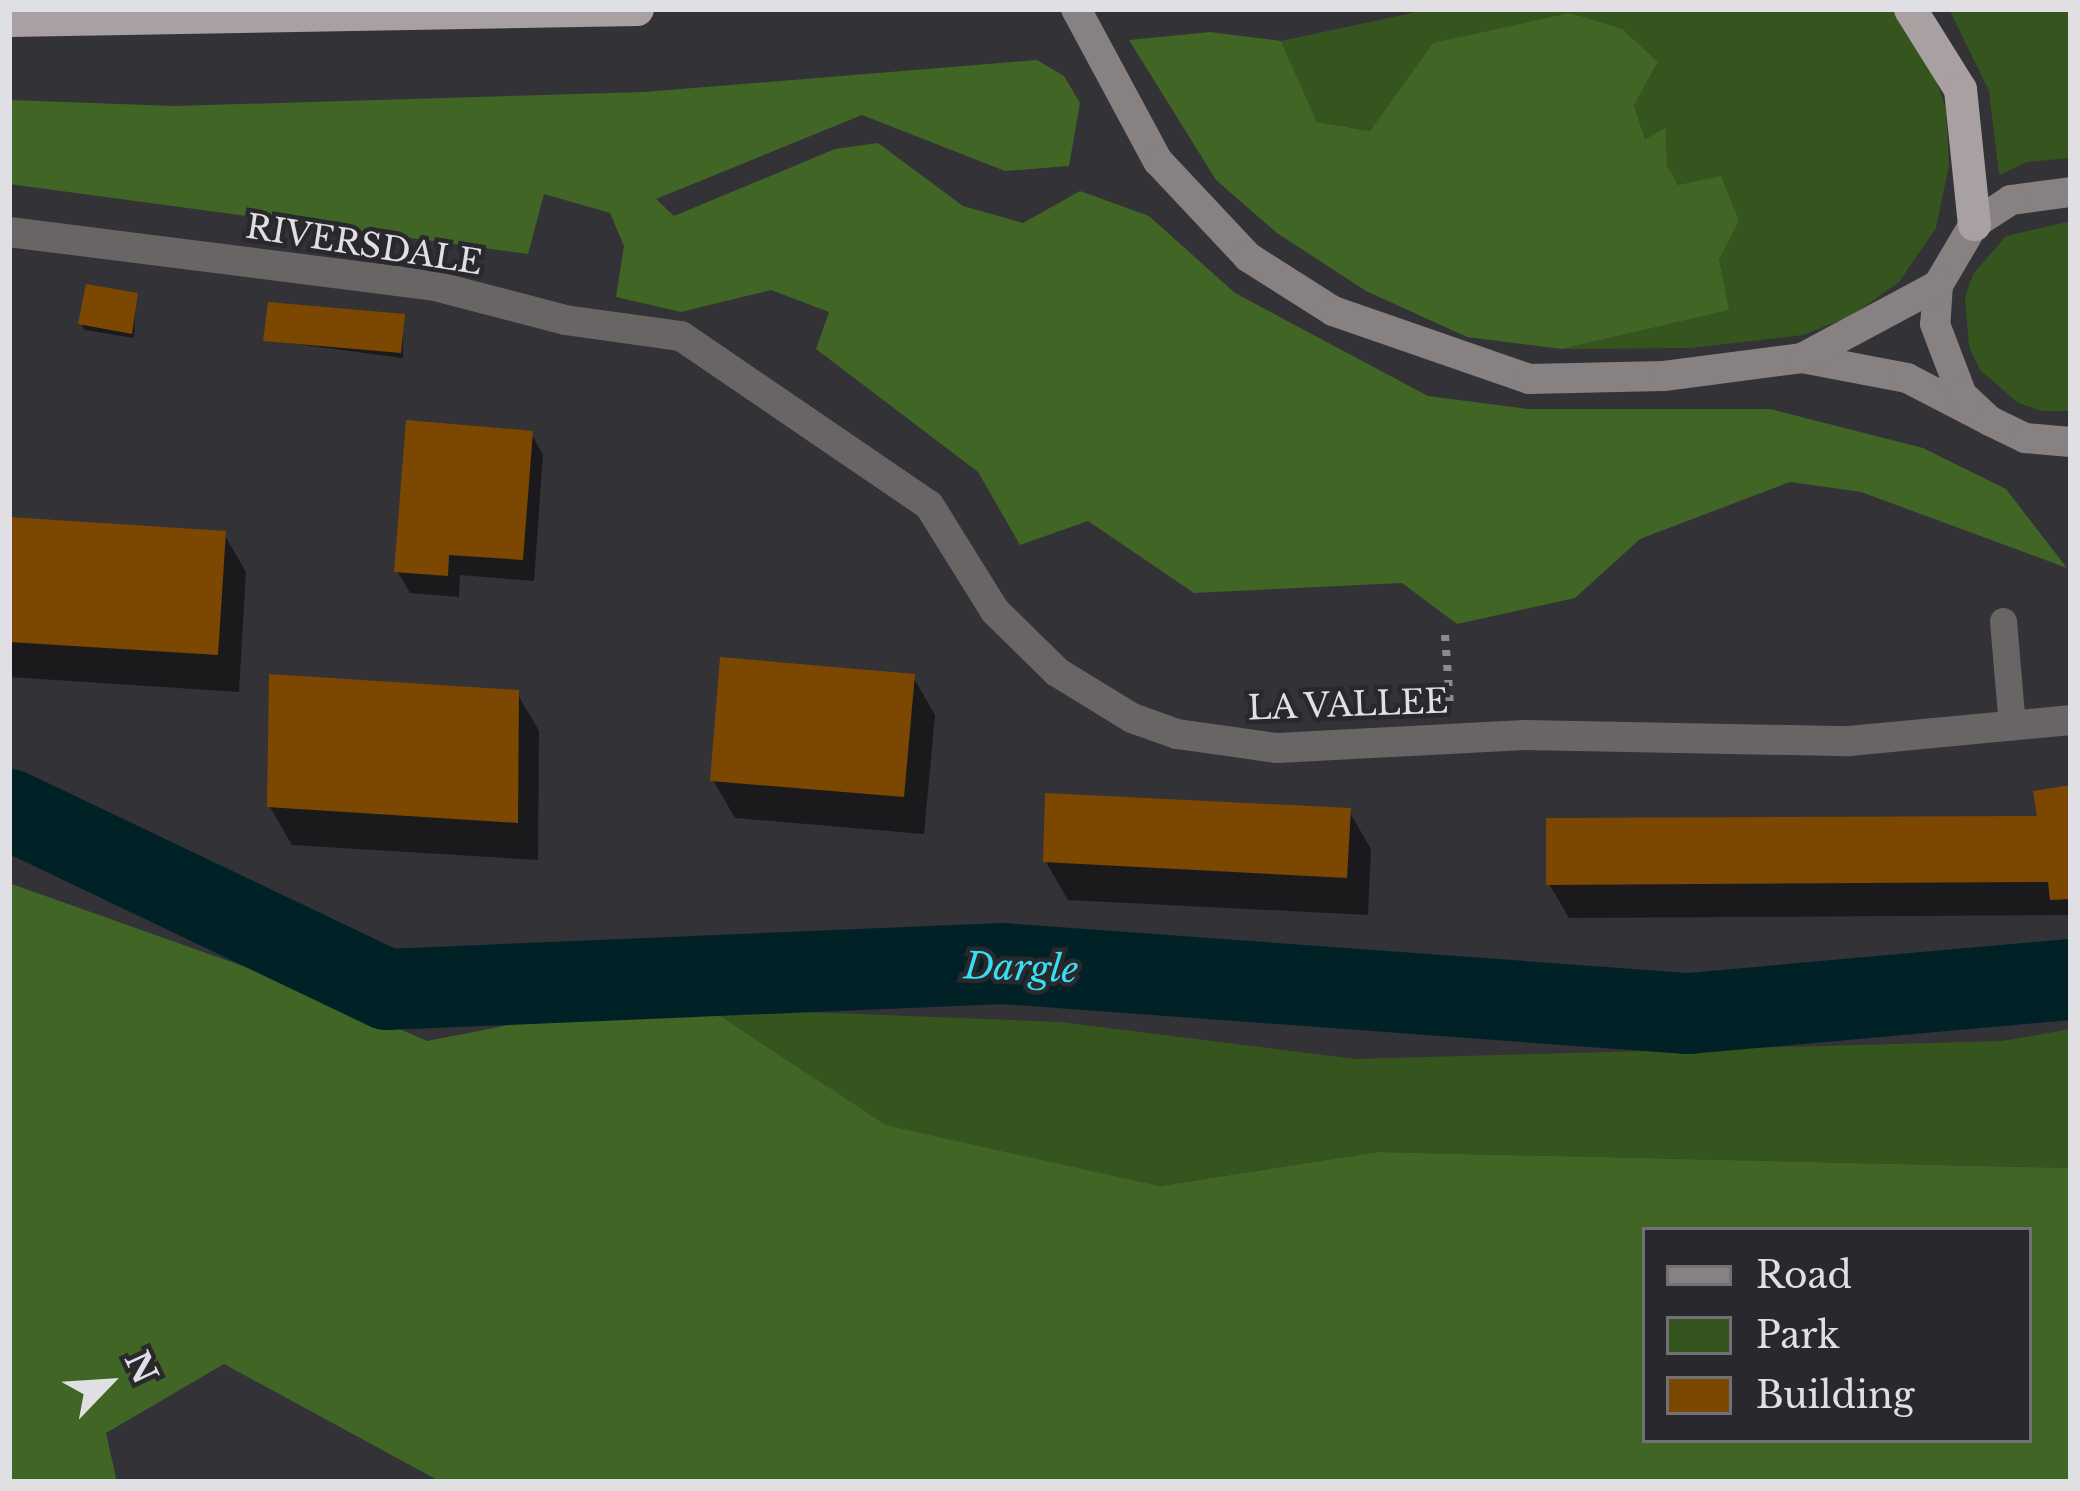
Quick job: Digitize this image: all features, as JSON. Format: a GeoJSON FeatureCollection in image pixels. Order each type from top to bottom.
{"type":"FeatureCollection","features":[{"type":"Feature","properties":{"kind":"highway"},"geometry":{"type":"LineString","coordinates":[[9,20],[638,9]]}},
{"type":"Feature","properties":{"kind":"highway"},"geometry":{"type":"LineString","coordinates":[[1910,9],[1960,89],[1974,224]]}},
{"type":"Feature","properties":{"kind":"main road"},"geometry":{"type":"LineString","coordinates":[[1076,9],[1158,161],[1249,257],[1333,311],[1529,380],[1664,376],[1802,358],[1907,378],[2025,437],[2071,442]]}},
{"type":"Feature","properties":{"kind":"main road"},"geometry":{"type":"LineString","coordinates":[[1802,358],[1938,285],[1974,224],[2011,200],[2071,192]]}},
{"type":"Feature","properties":{"kind":"main road"},"geometry":{"type":"LineString","coordinates":[[1938,285],[1943,361],[1990,421]]}},
{"type":"Feature","properties":{"kind":"street","name":"RIVERSDALE"},"geometry":{"type":"LineString","coordinates":[[9,232],[430,285],[565,320],[681,336],[763,387]]}},
{"type":"Feature","properties":{"kind":"street","name":"LA VALLEE"},"geometry":{"type":"LineString","coordinates":[[763,387],[929,505],[1011,630],[1057,671],[1132,718],[1177,734],[1277,748],[1452,738],[1757,734],[1777,741],[1849,741],[2071,720]]}},
{"type":"Feature","properties":{"kind":"lane"},"geometry":{"type":"LineString","coordinates":[[2002,621],[2012,727]]}},
{"type":"Feature","properties":{"kind":"path"},"geometry":{"type":"LineString","coordinates":[[1445,635],[1452,738]]}},
{"type":"Feature","properties":{"kind":"green space"},"geometry":{"type":"Polygon","coordinates":[[[1430,9],[1892,9],[1927,56],[1946,108],[1949,165],[1936,228],[1899,282],[1851,316],[1803,335],[1691,348],[1562,349],[1728,310],[1719,259],[1667,165],[1666,129],[1645,139],[1634,104],[1658,63],[1371,131],[1317,122],[1281,41],[1430,9]]]}},
{"type":"Feature","properties":{"kind":"green space"},"geometry":{"type":"Polygon","coordinates":[[[1949,9],[2071,9],[2071,158],[2027,162],[1999,175],[1989,91],[1949,9]]]}},
{"type":"Feature","properties":{"kind":"green space"},"geometry":{"type":"Polygon","coordinates":[[[1570,13],[1622,29],[1658,62],[1634,105],[1645,139],[1666,128],[1667,165],[1678,185],[1721,176],[1739,221],[1719,259],[1729,310],[1562,349],[1467,337],[1366,291],[1277,233],[1216,180],[1129,40],[1210,32],[1281,41],[1317,122],[1370,131],[1433,43],[1570,13]]]}},
{"type":"Feature","properties":{"kind":"green space"},"geometry":{"type":"Polygon","coordinates":[[[1037,60],[1064,76],[1080,103],[1069,166],[1005,171],[862,115],[656,199],[674,216],[835,149],[878,143],[963,206],[1023,223],[1080,191],[1149,216],[1235,293],[1428,396],[1528,409],[1770,409],[1923,448],[2006,489],[2067,568],[1861,492],[1790,482],[1640,539],[1575,598],[1457,624],[1402,583],[1194,593],[1088,521],[1020,545],[978,472],[816,349],[829,312],[771,290],[681,312],[616,297],[624,246],[610,213],[544,194],[528,254],[9,184],[9,100],[175,106],[644,92],[1037,60]]]}},
{"type":"Feature","properties":{"kind":"green space"},"geometry":{"type":"Polygon","coordinates":[[[2071,221],[2071,411],[2042,411],[2018,403],[1980,370],[1969,347],[1965,297],[1973,274],[2006,236],[2071,221]]]}},
{"type":"Feature","properties":{"kind":"green space"},"geometry":{"type":"Polygon","coordinates":[[[9,883],[313,991],[427,1041],[586,1010],[708,1008],[886,1125],[1160,1186],[1378,1152],[2071,1168],[2071,1482],[441,1482],[224,1364],[106,1433],[117,1482],[9,1482],[9,883]]]}},
{"type":"Feature","properties":{"kind":"green space"},"geometry":{"type":"Polygon","coordinates":[[[708,1008],[1060,1022],[1355,1059],[2002,1041],[2071,1029],[2071,1168],[1378,1152],[1160,1186],[886,1125],[708,1008]]]}},
{"type":"Feature","properties":{"kind":"building"},"geometry":{"type":"Polygon","coordinates":[[[86,284],[138,293],[132,334],[78,324],[86,284]]]}},
{"type":"Feature","properties":{"kind":"building"},"geometry":{"type":"Polygon","coordinates":[[[268,302],[405,314],[401,353],[263,341],[268,302]]]}},
{"type":"Feature","properties":{"kind":"building"},"geometry":{"type":"Polygon","coordinates":[[[406,420],[533,431],[523,560],[449,555],[448,576],[394,572],[406,420]]]}},
{"type":"Feature","properties":{"kind":"building"},"geometry":{"type":"Polygon","coordinates":[[[9,517],[226,531],[218,655],[9,642],[9,517]]]}},
{"type":"Feature","properties":{"kind":"building"},"geometry":{"type":"Polygon","coordinates":[[[720,657],[915,674],[904,797],[710,781],[720,657]]]}},
{"type":"Feature","properties":{"kind":"building"},"geometry":{"type":"Polygon","coordinates":[[[269,674],[519,690],[518,823],[267,807],[269,674]]]}},
{"type":"Feature","properties":{"kind":"building"},"geometry":{"type":"Polygon","coordinates":[[[2071,785],[2071,899],[2050,900],[2048,882],[1546,885],[1546,818],[2037,816],[2033,791],[2071,785]]]}},
{"type":"Feature","properties":{"kind":"building"},"geometry":{"type":"Polygon","coordinates":[[[1045,793],[1351,808],[1347,878],[1043,862],[1045,793]]]}},
{"type":"Feature","properties":{"kind":"waterway","name":"Dargle"},"geometry":{"type":"LineString","coordinates":[[9,809],[386,989],[1002,963],[1688,1013],[2071,979]]}}]}
